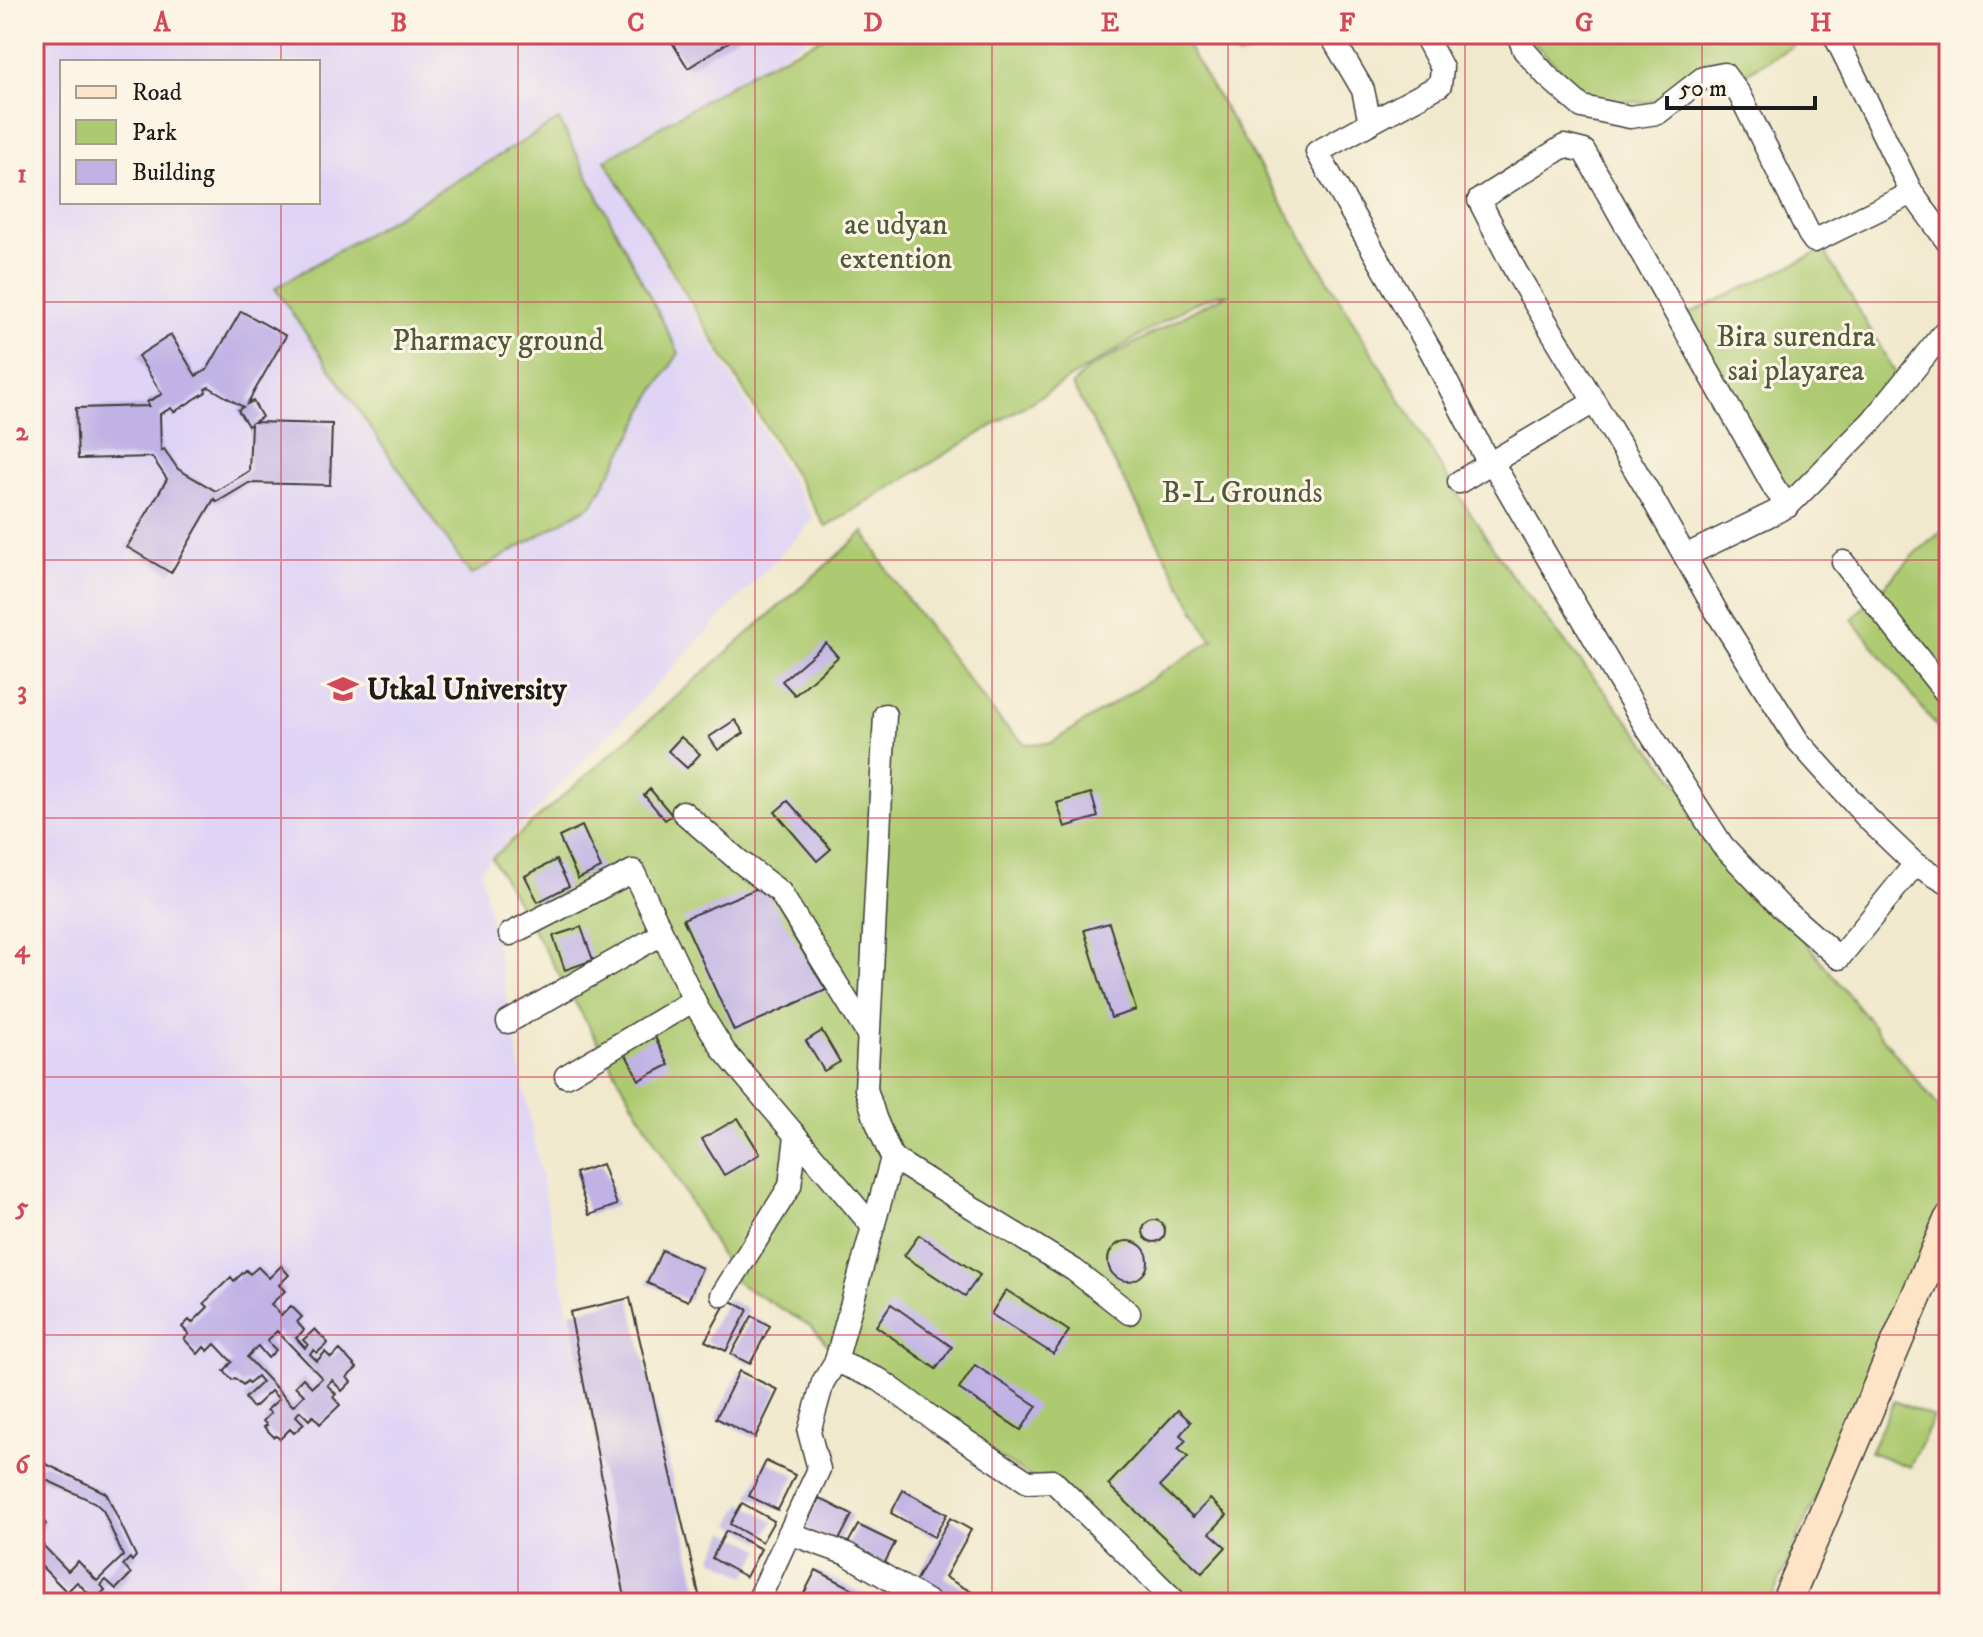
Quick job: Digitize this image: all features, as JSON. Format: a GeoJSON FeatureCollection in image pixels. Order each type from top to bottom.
{"type":"FeatureCollection","features":[{"type":"Feature","properties":{"kind":"street"},"geometry":{"type":"LineString","coordinates":[[1330,34],[1363,90],[1370,123]]}},
{"type":"Feature","properties":{"kind":"street"},"geometry":{"type":"LineString","coordinates":[[1424,34],[1442,68],[1440,85],[1317,152],[1491,463],[1643,722],[1722,845],[1780,906],[1839,958],[1915,864]]}},
{"type":"Feature","properties":{"kind":"street"},"geometry":{"type":"LineString","coordinates":[[1518,34],[1524,50],[1547,76],[1582,107],[1630,117],[1658,113],[1703,78],[1724,74],[1740,95],[1814,241],[1912,193]]}},
{"type":"Feature","properties":{"kind":"street"},"geometry":{"type":"LineString","coordinates":[[1834,34],[1912,193],[1949,244]]}},
{"type":"Feature","properties":{"kind":"street"},"geometry":{"type":"LineString","coordinates":[[1788,506],[1775,489],[1584,151],[1564,146],[1479,200],[1516,272],[1651,496],[1716,611],[1798,741],[1868,819],[1915,864],[1949,884]]}},
{"type":"Feature","properties":{"kind":"street"},"geometry":{"type":"LineString","coordinates":[[1685,556],[1788,506],[1873,420],[1949,326]]}},
{"type":"Feature","properties":{"kind":"street"},"geometry":{"type":"LineString","coordinates":[[1459,482],[1594,402]]}},
{"type":"Feature","properties":{"kind":"street"},"geometry":{"type":"LineString","coordinates":[[1843,562],[1949,697]]}},
{"type":"Feature","properties":{"kind":"street"},"geometry":{"type":"LineString","coordinates":[[757,1603],[819,1469],[809,1432],[823,1382],[836,1361],[892,1158],[866,1089],[885,715]]}},
{"type":"Feature","properties":{"kind":"street"},"geometry":{"type":"LineString","coordinates":[[683,812],[780,892],[867,1033]]}},
{"type":"Feature","properties":{"kind":"street"},"geometry":{"type":"LineString","coordinates":[[510,934],[633,871],[694,1000],[724,1051],[873,1227]]}},
{"type":"Feature","properties":{"kind":"street"},"geometry":{"type":"LineString","coordinates":[[508,1022],[662,934]]}},
{"type":"Feature","properties":{"kind":"street"},"geometry":{"type":"LineString","coordinates":[[566,1076],[694,1000]]}},
{"type":"Feature","properties":{"kind":"street"},"geometry":{"type":"LineString","coordinates":[[722,1295],[790,1186],[796,1136]]}},
{"type":"Feature","properties":{"kind":"street"},"geometry":{"type":"LineString","coordinates":[[892,1158],[1074,1270],[1129,1313]]}},
{"type":"Feature","properties":{"kind":"street"},"geometry":{"type":"LineString","coordinates":[[1786,1603],[1949,1220]]}},
{"type":"Feature","properties":{"kind":"street"},"geometry":{"type":"LineString","coordinates":[[836,1361],[880,1380],[1028,1482],[1053,1481],[1177,1603]]}},
{"type":"Feature","properties":{"kind":"street"},"geometry":{"type":"LineString","coordinates":[[789,1533],[847,1554],[930,1603]]}},
{"type":"Feature","properties":{"kind":"shaded area","name":"Utkal University"},"geometry":{"type":"Polygon","coordinates":[[[34,34],[816,34],[605,160],[814,519],[481,869],[625,1603],[34,1603],[34,34]]]}},
{"type":"Feature","properties":{"kind":"green space"},"geometry":{"type":"Polygon","coordinates":[[[830,34],[1180,34],[1453,487],[1512,576],[1949,1120],[1949,1209],[1770,1603],[1180,1603],[1160,1580],[1031,1477],[842,1361],[812,1327],[736,1282],[492,858],[864,532],[894,581],[957,665],[1002,723],[1025,744],[1051,743],[1216,638],[1211,640],[1072,385],[1088,369],[1229,294],[1216,295],[1192,304],[826,527],[605,160],[757,69],[830,34]]]}},
{"type":"Feature","properties":{"kind":"green space"},"geometry":{"type":"Polygon","coordinates":[[[1226,34],[1292,34],[1238,57],[1226,34]]]}},
{"type":"Feature","properties":{"kind":"green space"},"geometry":{"type":"Polygon","coordinates":[[[1530,34],[1785,34],[1793,46],[1746,73],[1721,58],[1703,62],[1695,84],[1645,103],[1588,98],[1533,42],[1530,34]]]}},
{"type":"Feature","properties":{"kind":"green space","name":"Pharmacy ground"},"geometry":{"type":"Polygon","coordinates":[[[559,120],[679,353],[653,393],[593,504],[471,575],[275,288],[559,120]]]}},
{"type":"Feature","properties":{"kind":"green space","name":"Bira surendra sai playarea"},"geometry":{"type":"Polygon","coordinates":[[[1824,250],[1897,376],[1866,415],[1789,493],[1686,315],[1824,250]]]}},
{"type":"Feature","properties":{"kind":"green space"},"geometry":{"type":"Polygon","coordinates":[[[1949,525],[1949,742],[1852,619],[1916,553],[1949,525]]]}},
{"type":"Feature","properties":{"kind":"green space"},"geometry":{"type":"Polygon","coordinates":[[[1894,1401],[1933,1417],[1910,1467],[1870,1452],[1894,1401]]]}},
{"type":"Feature","properties":{"kind":"building"},"geometry":{"type":"Polygon","coordinates":[[[667,34],[741,34],[688,68],[667,34]]]}},
{"type":"Feature","properties":{"kind":"building"},"geometry":{"type":"Polygon","coordinates":[[[241,311],[286,336],[247,404],[253,401],[262,417],[254,422],[332,424],[330,485],[249,483],[217,502],[214,499],[171,573],[127,547],[167,479],[152,457],[78,459],[76,408],[149,406],[147,402],[162,394],[138,356],[171,335],[196,376],[207,370],[241,311]],[[209,387],[205,389],[206,392],[174,412],[171,408],[160,414],[161,451],[164,449],[178,469],[216,491],[249,471],[251,424],[248,426],[238,410],[243,407],[209,387]]]}},
{"type":"Feature","properties":{"kind":"building"},"geometry":{"type":"Polygon","coordinates":[[[826,643],[838,657],[795,695],[782,681],[826,643]]]}},
{"type":"Feature","properties":{"kind":"building"},"geometry":{"type":"Polygon","coordinates":[[[735,720],[744,733],[718,750],[709,737],[735,720]]]}},
{"type":"Feature","properties":{"kind":"building"},"geometry":{"type":"Polygon","coordinates":[[[681,737],[700,754],[687,768],[668,751],[681,737]]]}},
{"type":"Feature","properties":{"kind":"building"},"geometry":{"type":"Polygon","coordinates":[[[650,789],[672,815],[665,820],[644,795],[650,789]]]}},
{"type":"Feature","properties":{"kind":"building"},"geometry":{"type":"Polygon","coordinates":[[[1091,793],[1098,817],[1065,827],[1057,803],[1091,793]]]}},
{"type":"Feature","properties":{"kind":"building"},"geometry":{"type":"Polygon","coordinates":[[[788,801],[831,849],[817,861],[775,812],[788,801]]]}},
{"type":"Feature","properties":{"kind":"building"},"geometry":{"type":"Polygon","coordinates":[[[582,826],[601,868],[578,879],[559,837],[582,826]]]}},
{"type":"Feature","properties":{"kind":"building"},"geometry":{"type":"Polygon","coordinates":[[[556,860],[569,886],[538,902],[525,876],[556,860]]]}},
{"type":"Feature","properties":{"kind":"building"},"geometry":{"type":"Polygon","coordinates":[[[763,886],[826,990],[734,1031],[683,919],[763,886]]]}},
{"type":"Feature","properties":{"kind":"building"},"geometry":{"type":"Polygon","coordinates":[[[1109,923],[1136,1010],[1111,1018],[1084,930],[1109,923]]]}},
{"type":"Feature","properties":{"kind":"building"},"geometry":{"type":"Polygon","coordinates":[[[581,927],[593,960],[565,970],[553,936],[581,927]]]}},
{"type":"Feature","properties":{"kind":"building"},"geometry":{"type":"Polygon","coordinates":[[[822,1031],[840,1062],[824,1071],[806,1041],[822,1031]]]}},
{"type":"Feature","properties":{"kind":"building"},"geometry":{"type":"Polygon","coordinates":[[[655,1037],[669,1065],[639,1080],[624,1051],[655,1037]]]}},
{"type":"Feature","properties":{"kind":"building"},"geometry":{"type":"Polygon","coordinates":[[[738,1118],[760,1154],[724,1175],[702,1139],[738,1118]]]}},
{"type":"Feature","properties":{"kind":"building"},"geometry":{"type":"Polygon","coordinates":[[[602,1164],[617,1205],[589,1215],[575,1173],[602,1164]]]}},
{"type":"Feature","properties":{"kind":"building"},"geometry":{"type":"Polygon","coordinates":[[[1154,1220],[1162,1223],[1165,1231],[1162,1239],[1154,1242],[1146,1239],[1143,1231],[1146,1223],[1154,1220]]]}},
{"type":"Feature","properties":{"kind":"building"},"geometry":{"type":"Polygon","coordinates":[[[919,1235],[980,1275],[965,1296],[904,1256],[919,1235]]]}},
{"type":"Feature","properties":{"kind":"building"},"geometry":{"type":"Polygon","coordinates":[[[1128,1241],[1142,1247],[1148,1261],[1142,1275],[1128,1281],[1114,1275],[1108,1261],[1114,1247],[1128,1241]]]}},
{"type":"Feature","properties":{"kind":"building"},"geometry":{"type":"Polygon","coordinates":[[[662,1250],[702,1268],[688,1301],[647,1283],[662,1250]]]}},
{"type":"Feature","properties":{"kind":"building"},"geometry":{"type":"Polygon","coordinates":[[[281,1266],[289,1275],[279,1285],[285,1291],[271,1304],[281,1315],[291,1306],[302,1317],[297,1322],[304,1330],[296,1338],[305,1348],[308,1345],[303,1340],[315,1329],[328,1343],[317,1353],[314,1350],[310,1354],[317,1361],[325,1352],[331,1358],[340,1350],[357,1368],[347,1377],[351,1382],[342,1391],[332,1380],[327,1385],[336,1394],[333,1397],[340,1405],[320,1424],[313,1416],[309,1420],[300,1411],[296,1416],[304,1424],[294,1433],[290,1429],[280,1439],[264,1427],[267,1425],[263,1421],[271,1413],[267,1410],[279,1399],[271,1391],[253,1408],[245,1398],[262,1382],[257,1376],[243,1385],[235,1378],[232,1380],[224,1371],[232,1362],[215,1344],[208,1351],[204,1347],[198,1354],[184,1339],[189,1334],[182,1327],[189,1320],[192,1323],[208,1307],[204,1303],[231,1277],[234,1281],[246,1270],[250,1274],[258,1267],[269,1278],[281,1266]],[[277,1331],[267,1341],[276,1350],[268,1358],[258,1346],[247,1357],[293,1406],[304,1395],[295,1386],[303,1378],[312,1387],[322,1378],[277,1331]]]}},
{"type":"Feature","properties":{"kind":"building"},"geometry":{"type":"Polygon","coordinates":[[[1006,1290],[1069,1331],[1053,1354],[991,1314],[1006,1290]]]}},
{"type":"Feature","properties":{"kind":"building"},"geometry":{"type":"Polygon","coordinates":[[[630,1298],[701,1603],[626,1603],[570,1312],[630,1298]]]}},
{"type":"Feature","properties":{"kind":"building"},"geometry":{"type":"Polygon","coordinates":[[[728,1299],[748,1310],[726,1351],[705,1341],[728,1299]]]}},
{"type":"Feature","properties":{"kind":"building"},"geometry":{"type":"Polygon","coordinates":[[[891,1304],[952,1347],[936,1369],[876,1326],[891,1304]]]}},
{"type":"Feature","properties":{"kind":"building"},"geometry":{"type":"Polygon","coordinates":[[[752,1316],[770,1326],[750,1364],[731,1354],[752,1316]]]}},
{"type":"Feature","properties":{"kind":"building"},"geometry":{"type":"Polygon","coordinates":[[[975,1365],[1037,1406],[1021,1430],[959,1389],[975,1365]]]}},
{"type":"Feature","properties":{"kind":"building"},"geometry":{"type":"Polygon","coordinates":[[[739,1371],[778,1390],[755,1438],[716,1418],[739,1371]]]}},
{"type":"Feature","properties":{"kind":"building"},"geometry":{"type":"Polygon","coordinates":[[[1178,1410],[1191,1422],[1180,1435],[1186,1440],[1178,1449],[1188,1457],[1160,1486],[1193,1517],[1210,1499],[1227,1515],[1210,1533],[1226,1547],[1202,1573],[1108,1485],[1178,1410]]]}},
{"type":"Feature","properties":{"kind":"building"},"geometry":{"type":"Polygon","coordinates":[[[766,1461],[795,1475],[778,1510],[749,1496],[766,1461]]]}},
{"type":"Feature","properties":{"kind":"building"},"geometry":{"type":"Polygon","coordinates":[[[44,1463],[106,1493],[136,1556],[123,1565],[131,1574],[116,1589],[106,1580],[101,1585],[105,1590],[95,1600],[77,1582],[67,1592],[34,1559],[34,1536],[68,1571],[78,1561],[97,1581],[123,1556],[103,1510],[94,1502],[42,1478],[34,1486],[34,1472],[44,1463]]]}},
{"type":"Feature","properties":{"kind":"building"},"geometry":{"type":"Polygon","coordinates":[[[903,1490],[947,1514],[934,1537],[891,1513],[903,1490]]]}},
{"type":"Feature","properties":{"kind":"building"},"geometry":{"type":"Polygon","coordinates":[[[819,1498],[852,1515],[837,1544],[804,1528],[819,1498]]]}},
{"type":"Feature","properties":{"kind":"building"},"geometry":{"type":"Polygon","coordinates":[[[742,1503],[774,1521],[762,1542],[730,1524],[742,1503]]]}},
{"type":"Feature","properties":{"kind":"building"},"geometry":{"type":"Polygon","coordinates":[[[39,1516],[46,1524],[34,1536],[34,1517],[39,1516]]]}},
{"type":"Feature","properties":{"kind":"building"},"geometry":{"type":"Polygon","coordinates":[[[950,1518],[971,1530],[945,1577],[992,1603],[945,1603],[913,1585],[950,1518]]]}},
{"type":"Feature","properties":{"kind":"building"},"geometry":{"type":"Polygon","coordinates":[[[858,1525],[895,1543],[884,1564],[847,1545],[858,1525]]]}},
{"type":"Feature","properties":{"kind":"building"},"geometry":{"type":"Polygon","coordinates":[[[726,1531],[761,1549],[746,1577],[712,1558],[726,1531]]]}},
{"type":"Feature","properties":{"kind":"building"},"geometry":{"type":"Polygon","coordinates":[[[816,1570],[881,1603],[799,1603],[816,1570]]]}},
{"type":"Feature","properties":{"kind":"place","name":"Utkal University"},"geometry":{"type":"Point","coordinates":[343,689]}},
{"type":"Feature","properties":{"kind":"park label","name":"ae udyan extention"},"geometry":{"type":"Point","coordinates":[896,241]}},
{"type":"Feature","properties":{"kind":"park label","name":"B-L Grounds"},"geometry":{"type":"Point","coordinates":[1242,492]}}]}
